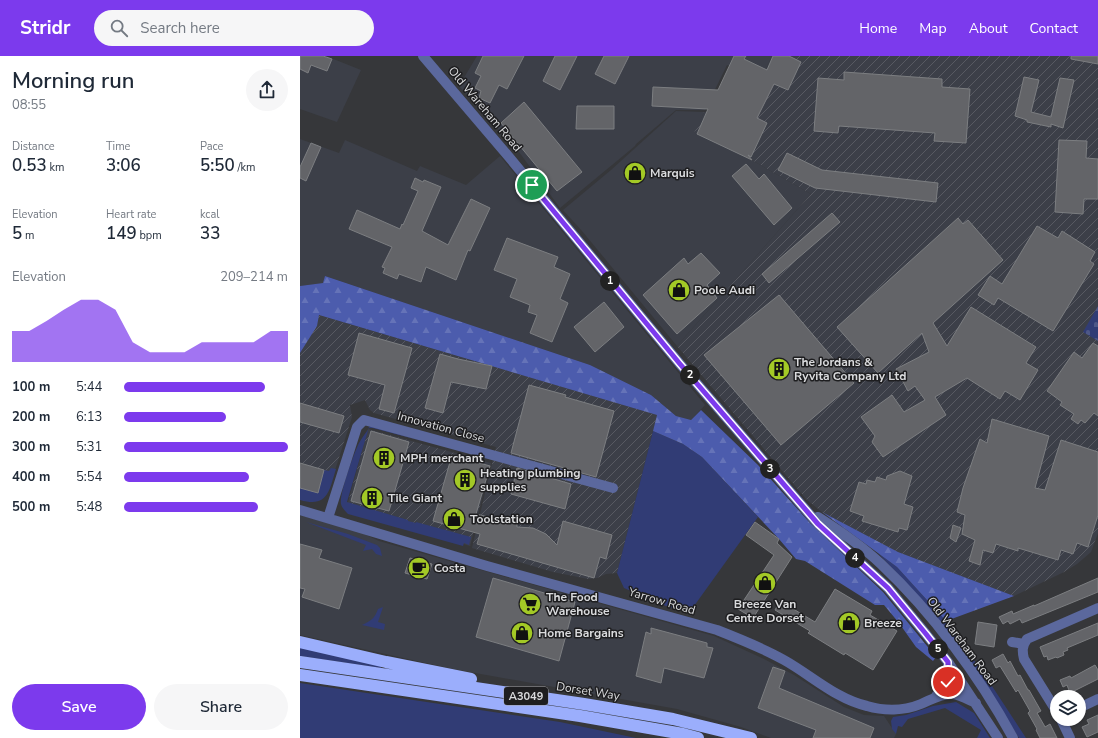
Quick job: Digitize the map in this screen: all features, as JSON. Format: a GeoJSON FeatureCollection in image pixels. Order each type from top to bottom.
{"type":"FeatureCollection","features":[{"type":"Feature","properties":{"kind":"highway"},"geometry":{"type":"LineString","coordinates":[[300,642],[456,677],[669,714],[686,722]]}},
{"type":"Feature","properties":{"kind":"highway","name":"Dorset Way"},"geometry":{"type":"LineString","coordinates":[[300,662],[576,703],[686,722],[751,738]]}},
{"type":"Feature","properties":{"kind":"highway","name":"A3049"},"geometry":{"type":"LineString","coordinates":[[300,675],[580,716],[698,738]]}},
{"type":"Feature","properties":{"kind":"street","name":"Old Wareham Road"},"geometry":{"type":"LineString","coordinates":[[423,56],[500,146],[680,364],[818,524],[888,588],[948,662],[998,738]]}},
{"type":"Feature","properties":{"kind":"street","name":"Innovation Close"},"geometry":{"type":"LineString","coordinates":[[328,518],[357,427],[364,420],[613,488]]}},
{"type":"Feature","properties":{"kind":"street","name":"Yarrow Road"},"geometry":{"type":"LineString","coordinates":[[300,510],[487,566],[717,630],[747,641],[784,660],[829,689],[857,704],[888,710],[905,708],[920,704],[936,696],[952,694],[976,703]]}},
{"type":"Feature","properties":{"kind":"street","name":"Old Wareham Road"},"geometry":{"type":"LineString","coordinates":[[806,510],[847,537],[881,564],[916,601],[936,624],[964,662],[1013,738]]}},
{"type":"Feature","properties":{"kind":"street"},"geometry":{"type":"LineString","coordinates":[[1050,701],[1024,659],[1022,651],[1024,644],[1027,639],[1098,608]]}},
{"type":"Feature","properties":{"kind":"street"},"geometry":{"type":"LineString","coordinates":[[1012,642],[1024,644]]}},
{"type":"Feature","properties":{"kind":"street","name":"Yarrow Road"},"geometry":{"type":"LineString","coordinates":[[936,696],[948,682],[948,662]]}},
{"type":"Feature","properties":{"kind":"street"},"geometry":{"type":"LineString","coordinates":[[1086,705],[1098,699]]}},
{"type":"Feature","properties":{"kind":"street"},"geometry":{"type":"LineString","coordinates":[[1064,726],[1070,738]]}},
{"type":"Feature","properties":{"kind":"shaded area"},"geometry":{"type":"Polygon","coordinates":[[[300,56],[326,56],[361,70],[337,122],[300,109],[300,56]]]}},
{"type":"Feature","properties":{"kind":"shaded area"},"geometry":{"type":"Polygon","coordinates":[[[477,56],[772,56],[760,81],[727,65],[705,110],[676,110],[560,208],[519,152],[459,86],[477,56]]]}},
{"type":"Feature","properties":{"kind":"shaded area"},"geometry":{"type":"Polygon","coordinates":[[[772,56],[1098,56],[1098,306],[1084,332],[1098,341],[1098,533],[1091,552],[1077,564],[1064,572],[1014,596],[898,552],[822,512],[807,500],[677,346],[811,194],[750,159],[694,133],[704,112],[707,112],[760,81],[772,56]]]}},
{"type":"Feature","properties":{"kind":"shaded area"},"geometry":{"type":"Polygon","coordinates":[[[676,111],[704,112],[695,133],[750,159],[811,194],[677,346],[563,210],[611,170],[676,111]]]}},
{"type":"Feature","properties":{"kind":"shaded area"},"geometry":{"type":"Polygon","coordinates":[[[300,139],[339,153],[345,140],[417,171],[420,166],[466,185],[500,156],[705,405],[691,420],[676,416],[651,395],[590,365],[325,276],[324,283],[300,286],[300,139]]]}},
{"type":"Feature","properties":{"kind":"shaded area"},"geometry":{"type":"Polygon","coordinates":[[[318,315],[657,415],[617,573],[606,574],[597,578],[588,579],[553,572],[472,548],[496,447],[374,413],[370,410],[365,400],[350,405],[352,417],[328,492],[300,489],[300,353],[317,326],[318,315]]]}},
{"type":"Feature","properties":{"kind":"shaded area"},"geometry":{"type":"Polygon","coordinates":[[[368,429],[491,463],[470,546],[347,506],[368,429]]]}},
{"type":"Feature","properties":{"kind":"shaded area"},"geometry":{"type":"Polygon","coordinates":[[[300,515],[360,532],[379,541],[714,636],[764,659],[794,675],[844,707],[864,715],[884,716],[896,734],[894,738],[771,738],[741,727],[677,709],[453,669],[300,635],[300,515]]]}},
{"type":"Feature","properties":{"kind":"green space"},"geometry":{"type":"Polygon","coordinates":[[[325,276],[590,365],[651,395],[676,416],[691,420],[701,410],[758,465],[810,523],[883,592],[936,657],[933,661],[916,647],[884,605],[875,605],[805,561],[796,559],[702,457],[683,444],[653,431],[657,415],[319,315],[317,326],[300,353],[300,286],[323,283],[325,276]]]}},
{"type":"Feature","properties":{"kind":"green space"},"geometry":{"type":"Polygon","coordinates":[[[1098,306],[1098,341],[1083,332],[1098,306]]]}},
{"type":"Feature","properties":{"kind":"green space"},"geometry":{"type":"Polygon","coordinates":[[[370,427],[375,427],[422,441],[370,427]]]}},
{"type":"Feature","properties":{"kind":"green space"},"geometry":{"type":"Polygon","coordinates":[[[368,429],[347,502],[408,521],[471,537],[469,545],[464,543],[463,546],[348,514],[345,511],[341,504],[344,483],[360,441],[368,429]]]}},
{"type":"Feature","properties":{"kind":"green space"},"geometry":{"type":"Polygon","coordinates":[[[653,431],[683,444],[702,457],[758,517],[689,613],[666,606],[624,588],[617,573],[653,431]]]}},
{"type":"Feature","properties":{"kind":"green space"},"geometry":{"type":"Polygon","coordinates":[[[331,468],[336,469],[326,496],[322,500],[316,502],[300,500],[300,488],[324,470],[329,471],[331,468]]]}},
{"type":"Feature","properties":{"kind":"green space"},"geometry":{"type":"Polygon","coordinates":[[[822,512],[898,552],[1014,596],[946,621],[897,567],[822,512]]]}},
{"type":"Feature","properties":{"kind":"green space"},"geometry":{"type":"Polygon","coordinates":[[[306,522],[348,534],[377,545],[380,548],[382,556],[376,554],[372,549],[363,551],[366,545],[306,522]]]}},
{"type":"Feature","properties":{"kind":"green space"},"geometry":{"type":"Polygon","coordinates":[[[878,553],[897,567],[946,621],[986,677],[1026,738],[1019,738],[987,687],[910,587],[878,553]]]}},
{"type":"Feature","properties":{"kind":"green space"},"geometry":{"type":"Polygon","coordinates":[[[383,607],[378,622],[385,624],[384,630],[362,625],[372,619],[376,615],[378,609],[383,607]]]}},
{"type":"Feature","properties":{"kind":"green space"},"geometry":{"type":"Polygon","coordinates":[[[300,646],[381,666],[381,668],[300,656],[300,646]]]}},
{"type":"Feature","properties":{"kind":"green space"},"geometry":{"type":"Polygon","coordinates":[[[300,683],[560,722],[636,738],[300,738],[300,683]]]}},
{"type":"Feature","properties":{"kind":"green space"},"geometry":{"type":"Polygon","coordinates":[[[956,702],[974,713],[990,738],[977,738],[981,730],[945,708],[908,719],[902,727],[898,726],[896,734],[892,729],[891,721],[893,717],[906,715],[933,706],[956,702]]]}},
{"type":"Feature","properties":{"kind":"building"},"geometry":{"type":"Polygon","coordinates":[[[300,56],[323,56],[332,59],[327,71],[311,65],[308,73],[300,69],[300,56]]]}},
{"type":"Feature","properties":{"kind":"building"},"geometry":{"type":"Polygon","coordinates":[[[483,56],[524,56],[507,89],[499,85],[490,103],[479,98],[481,91],[475,88],[481,76],[475,73],[483,56]]]}},
{"type":"Feature","properties":{"kind":"building"},"geometry":{"type":"Polygon","coordinates":[[[555,56],[577,56],[560,90],[543,81],[555,56]]]}},
{"type":"Feature","properties":{"kind":"building"},"geometry":{"type":"Polygon","coordinates":[[[604,56],[629,56],[615,84],[595,74],[604,56]]]}},
{"type":"Feature","properties":{"kind":"building"},"geometry":{"type":"Polygon","coordinates":[[[734,56],[746,56],[744,59],[767,70],[773,56],[789,56],[801,62],[788,90],[774,84],[757,118],[767,123],[751,157],[748,155],[752,160],[697,134],[708,109],[652,106],[653,87],[718,90],[734,56]]]}},
{"type":"Feature","properties":{"kind":"building"},"geometry":{"type":"Polygon","coordinates":[[[1071,56],[1098,56],[1098,64],[1071,59],[1071,56]]]}},
{"type":"Feature","properties":{"kind":"building"},"geometry":{"type":"Polygon","coordinates":[[[844,72],[942,79],[942,87],[970,89],[966,143],[934,141],[935,133],[839,126],[838,133],[814,131],[818,78],[844,80],[844,72]]]}},
{"type":"Feature","properties":{"kind":"building"},"geometry":{"type":"Polygon","coordinates":[[[1024,77],[1039,80],[1031,112],[1051,117],[1060,78],[1074,80],[1063,128],[1051,124],[1051,127],[1027,122],[1027,120],[1015,116],[1024,77]]]}},
{"type":"Feature","properties":{"kind":"building"},"geometry":{"type":"Polygon","coordinates":[[[524,102],[582,172],[557,191],[501,123],[524,102]]]}},
{"type":"Feature","properties":{"kind":"building"},"geometry":{"type":"Polygon","coordinates":[[[577,106],[614,106],[614,129],[576,129],[577,106]]]}},
{"type":"Feature","properties":{"kind":"building"},"geometry":{"type":"Polygon","coordinates":[[[1059,140],[1087,141],[1086,158],[1098,159],[1098,199],[1084,199],[1083,214],[1055,212],[1059,140]]]}},
{"type":"Feature","properties":{"kind":"building"},"geometry":{"type":"Polygon","coordinates":[[[311,143],[321,147],[306,181],[300,178],[300,167],[311,143]]]}},
{"type":"Feature","properties":{"kind":"building"},"geometry":{"type":"Polygon","coordinates":[[[787,153],[822,170],[938,183],[936,202],[815,188],[778,170],[787,153]]]}},
{"type":"Feature","properties":{"kind":"building"},"geometry":{"type":"Polygon","coordinates":[[[746,164],[759,179],[764,174],[792,208],[774,225],[732,176],[746,164]]]}},
{"type":"Feature","properties":{"kind":"building"},"geometry":{"type":"Polygon","coordinates":[[[415,178],[441,187],[422,231],[448,245],[471,199],[490,208],[470,251],[468,250],[456,280],[426,267],[421,282],[399,274],[397,279],[383,273],[385,268],[382,267],[392,247],[349,229],[357,210],[400,229],[418,191],[411,188],[415,178]]]}},
{"type":"Feature","properties":{"kind":"building"},"geometry":{"type":"Polygon","coordinates":[[[832,213],[840,222],[769,283],[762,274],[832,213]]]}},
{"type":"Feature","properties":{"kind":"building"},"geometry":{"type":"Polygon","coordinates":[[[958,218],[963,224],[968,220],[1003,260],[933,323],[947,346],[971,307],[1036,347],[1026,363],[1038,370],[1020,400],[1005,391],[1000,399],[967,378],[935,397],[946,415],[883,457],[872,442],[875,436],[861,417],[892,395],[904,412],[925,400],[915,386],[908,391],[896,369],[929,352],[922,333],[878,373],[837,327],[958,218]]]}},
{"type":"Feature","properties":{"kind":"building"},"geometry":{"type":"Polygon","coordinates":[[[1037,226],[1058,238],[1062,231],[1095,252],[1090,261],[1094,264],[1053,331],[998,298],[994,305],[978,295],[990,276],[1002,284],[1037,226]]]}},
{"type":"Feature","properties":{"kind":"building"},"geometry":{"type":"Polygon","coordinates":[[[507,238],[558,257],[554,267],[570,274],[560,299],[568,303],[552,342],[530,333],[537,315],[528,312],[530,305],[510,297],[517,279],[494,270],[507,238]]]}},
{"type":"Feature","properties":{"kind":"building","name":"Poole Audi"},"geometry":{"type":"Polygon","coordinates":[[[701,253],[720,273],[707,285],[717,298],[677,334],[643,295],[684,258],[688,264],[701,253]]]}},
{"type":"Feature","properties":{"kind":"building","name":"The Jordans & Ryvita Company Ltd"},"geometry":{"type":"Polygon","coordinates":[[[779,295],[854,383],[781,445],[704,355],[779,295]]]}},
{"type":"Feature","properties":{"kind":"building"},"geometry":{"type":"Polygon","coordinates":[[[604,302],[624,327],[595,352],[574,327],[604,302]]]}},
{"type":"Feature","properties":{"kind":"building"},"geometry":{"type":"Polygon","coordinates":[[[359,333],[412,348],[394,413],[379,409],[385,385],[348,375],[359,333]]]}},
{"type":"Feature","properties":{"kind":"building"},"geometry":{"type":"Polygon","coordinates":[[[1093,343],[1098,346],[1098,416],[1094,413],[1085,423],[1081,420],[1078,424],[1071,419],[1074,414],[1060,405],[1062,402],[1047,391],[1074,352],[1082,358],[1093,343]]]}},
{"type":"Feature","properties":{"kind":"building"},"geometry":{"type":"Polygon","coordinates":[[[440,354],[492,366],[486,389],[451,382],[443,413],[425,408],[440,354]]]}},
{"type":"Feature","properties":{"kind":"building"},"geometry":{"type":"Polygon","coordinates":[[[529,385],[566,395],[565,397],[614,411],[596,477],[511,453],[529,385]]]}},
{"type":"Feature","properties":{"kind":"building"},"geometry":{"type":"Polygon","coordinates":[[[300,403],[344,416],[339,433],[300,422],[300,403]]]}},
{"type":"Feature","properties":{"kind":"building"},"geometry":{"type":"Polygon","coordinates":[[[992,419],[1049,436],[1035,488],[1045,490],[1061,440],[1098,452],[1098,515],[1088,547],[1077,543],[1073,554],[1061,550],[1058,560],[1018,548],[1018,551],[996,544],[993,553],[983,550],[980,565],[969,561],[975,540],[962,534],[965,515],[957,512],[963,488],[980,439],[987,443],[992,419]]]}},
{"type":"Feature","properties":{"kind":"building"},"geometry":{"type":"Polygon","coordinates":[[[371,431],[409,442],[389,511],[351,501],[371,431]]]}},
{"type":"Feature","properties":{"kind":"building"},"geometry":{"type":"Polygon","coordinates":[[[452,455],[490,466],[476,514],[517,524],[517,527],[533,528],[546,534],[557,545],[563,521],[612,535],[606,559],[600,557],[594,578],[477,544],[480,534],[433,521],[452,455]]]}},
{"type":"Feature","properties":{"kind":"building"},"geometry":{"type":"Polygon","coordinates":[[[300,463],[324,470],[318,493],[300,488],[300,463]]]}},
{"type":"Feature","properties":{"kind":"building"},"geometry":{"type":"Polygon","coordinates":[[[517,468],[571,484],[565,509],[511,494],[517,468]]]}},
{"type":"Feature","properties":{"kind":"building"},"geometry":{"type":"Polygon","coordinates":[[[900,471],[912,476],[904,504],[913,507],[907,530],[899,528],[898,532],[862,521],[864,516],[850,511],[859,482],[866,484],[867,480],[875,482],[877,477],[886,480],[887,476],[900,471]]]}},
{"type":"Feature","properties":{"kind":"building","name":"Breeze Van Centre Dorset"},"geometry":{"type":"Polygon","coordinates":[[[755,522],[779,539],[777,543],[792,557],[753,618],[738,609],[774,555],[746,535],[755,522]]]}},
{"type":"Feature","properties":{"kind":"building"},"geometry":{"type":"Polygon","coordinates":[[[953,525],[961,528],[956,542],[950,538],[953,525]]]}},
{"type":"Feature","properties":{"kind":"building"},"geometry":{"type":"Polygon","coordinates":[[[300,544],[322,550],[319,558],[352,568],[339,609],[302,597],[305,589],[300,588],[300,544]]]}},
{"type":"Feature","properties":{"kind":"building","name":"Costa"},"geometry":{"type":"Polygon","coordinates":[[[410,558],[432,564],[427,579],[405,573],[410,558]]]}},
{"type":"Feature","properties":{"kind":"building"},"geometry":{"type":"Polygon","coordinates":[[[493,578],[575,602],[559,661],[476,637],[493,578]]]}},
{"type":"Feature","properties":{"kind":"building"},"geometry":{"type":"Polygon","coordinates":[[[1098,578],[1098,592],[1022,623],[1020,619],[1010,624],[1008,621],[1003,624],[999,617],[1012,611],[1013,614],[1034,606],[1098,578]]]}},
{"type":"Feature","properties":{"kind":"building","name":"Breeze"},"geometry":{"type":"Polygon","coordinates":[[[835,589],[872,611],[870,615],[897,631],[873,670],[845,653],[844,655],[808,633],[810,631],[775,610],[780,601],[815,622],[835,589]]]}},
{"type":"Feature","properties":{"kind":"building"},"geometry":{"type":"Polygon","coordinates":[[[978,622],[997,625],[994,647],[975,644],[978,622]]]}},
{"type":"Feature","properties":{"kind":"building"},"geometry":{"type":"Polygon","coordinates":[[[1098,623],[1098,635],[1067,648],[1068,650],[1063,652],[1064,655],[1057,658],[1048,660],[1047,656],[1044,657],[1040,647],[1098,623]]]}},
{"type":"Feature","properties":{"kind":"building"},"geometry":{"type":"Polygon","coordinates":[[[651,628],[707,643],[707,647],[713,648],[704,678],[664,668],[661,683],[636,676],[646,632],[651,634],[651,628]]]}},
{"type":"Feature","properties":{"kind":"building"},"geometry":{"type":"Polygon","coordinates":[[[1003,654],[1008,663],[1010,661],[1041,711],[1037,713],[1045,727],[1050,724],[1057,738],[1040,738],[1028,713],[1030,711],[1018,690],[1016,692],[1000,666],[996,668],[992,660],[1003,654]]]}},
{"type":"Feature","properties":{"kind":"building"},"geometry":{"type":"Polygon","coordinates":[[[1095,665],[1098,670],[1098,679],[1076,690],[1069,690],[1067,685],[1063,687],[1060,680],[1070,676],[1071,678],[1095,665]]]}},
{"type":"Feature","properties":{"kind":"building"},"geometry":{"type":"Polygon","coordinates":[[[773,667],[785,671],[779,688],[874,728],[870,738],[813,738],[816,730],[758,708],[773,667]]]}},
{"type":"Feature","properties":{"kind":"building"},"geometry":{"type":"Polygon","coordinates":[[[1098,715],[1098,732],[1087,737],[1082,727],[1089,724],[1087,720],[1098,715]]]}},
{"type":"Feature","properties":{"kind":"place","name":"Marquis"},"geometry":{"type":"Point","coordinates":[635,173]}},
{"type":"Feature","properties":{"kind":"place","name":"Poole Audi"},"geometry":{"type":"Point","coordinates":[679,290]}},
{"type":"Feature","properties":{"kind":"place","name":"The Jordans & Ryvita Company Ltd"},"geometry":{"type":"Point","coordinates":[779,369]}},
{"type":"Feature","properties":{"kind":"place","name":"MPH merchant"},"geometry":{"type":"Point","coordinates":[384,458]}},
{"type":"Feature","properties":{"kind":"place","name":"Heating plumbing supplies"},"geometry":{"type":"Point","coordinates":[465,480]}},
{"type":"Feature","properties":{"kind":"place","name":"Tile Giant"},"geometry":{"type":"Point","coordinates":[372,498]}},
{"type":"Feature","properties":{"kind":"place","name":"Toolstation"},"geometry":{"type":"Point","coordinates":[454,519]}},
{"type":"Feature","properties":{"kind":"place","name":"Costa"},"geometry":{"type":"Point","coordinates":[419,568]}},
{"type":"Feature","properties":{"kind":"place","name":"Breeze Van Centre Dorset"},"geometry":{"type":"Point","coordinates":[765,583]}},
{"type":"Feature","properties":{"kind":"place","name":"The Food Warehouse"},"geometry":{"type":"Point","coordinates":[530,604]}},
{"type":"Feature","properties":{"kind":"place","name":"Breeze"},"geometry":{"type":"Point","coordinates":[849,623]}},
{"type":"Feature","properties":{"kind":"place","name":"Home Bargains"},"geometry":{"type":"Point","coordinates":[522,633]}},
{"type":"Feature","properties":{"kind":"route"},"geometry":{"type":"LineString","coordinates":[[532,185],[680,364],[818,524],[888,588],[948,662],[948,682]]}}]}
